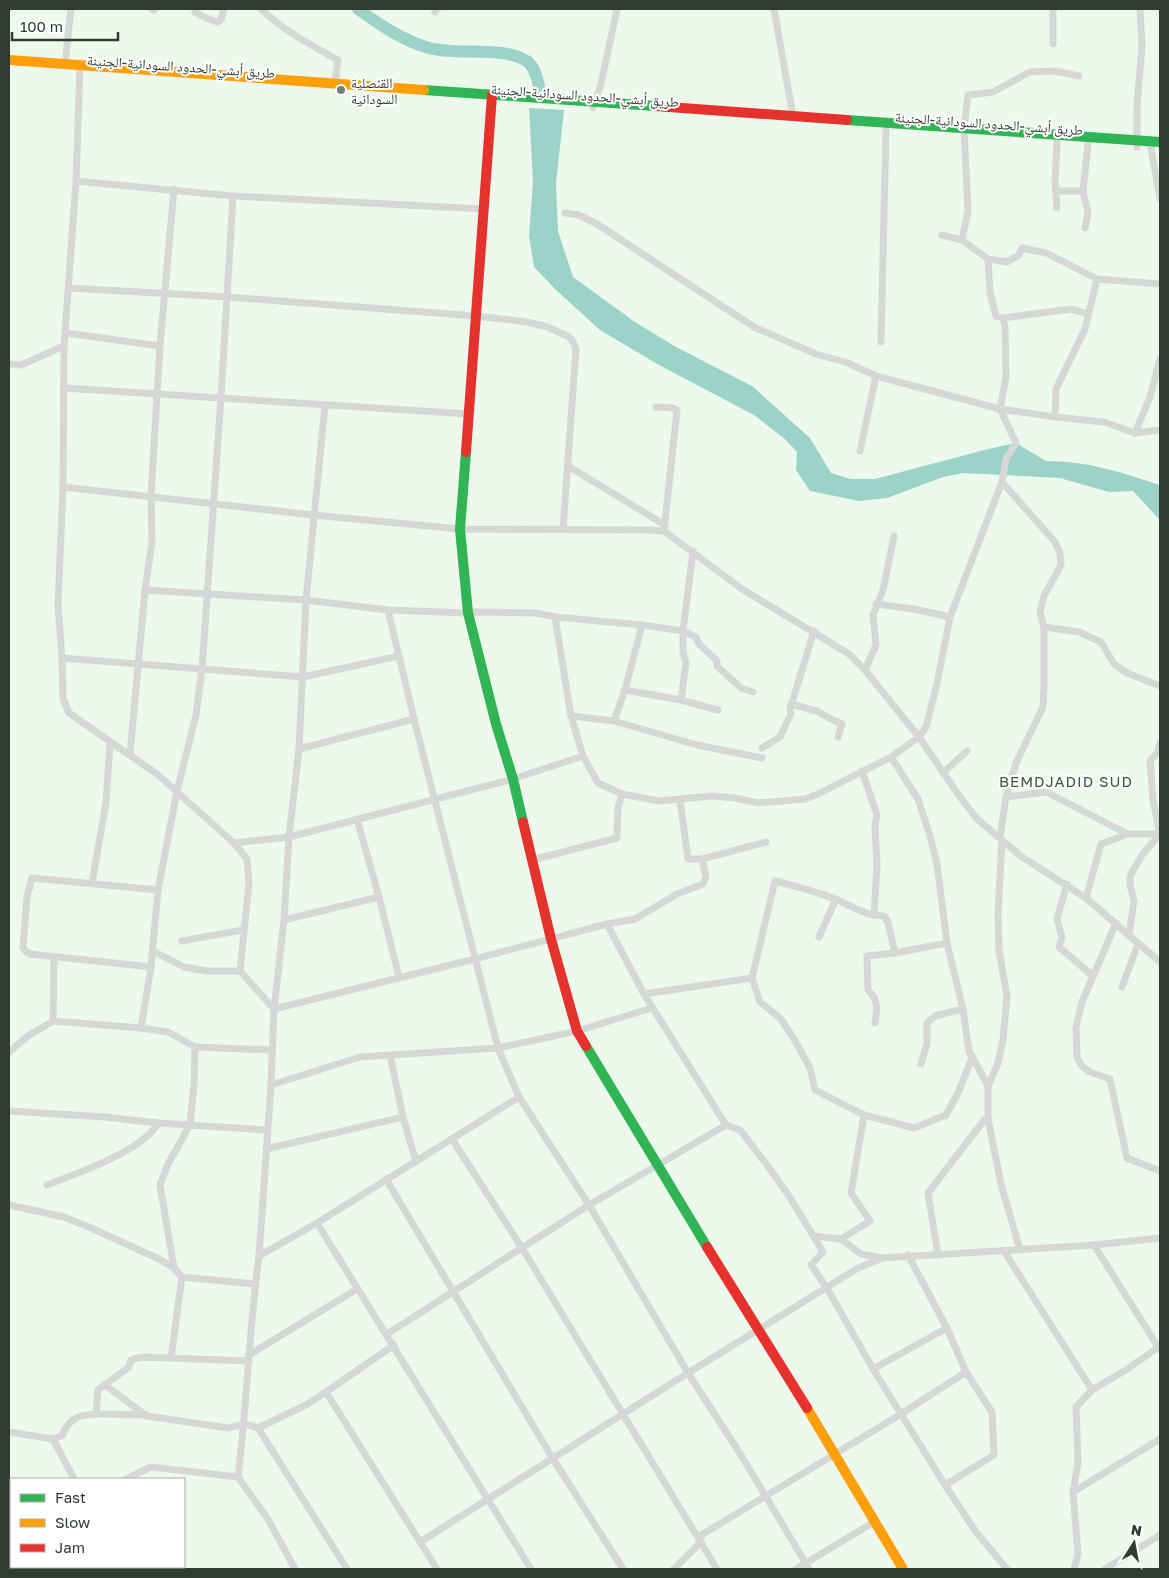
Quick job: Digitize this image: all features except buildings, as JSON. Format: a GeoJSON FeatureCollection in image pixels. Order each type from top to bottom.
{"type":"FeatureCollection","features":[{"type":"Feature","properties":{"kind":"main road"},"geometry":{"type":"LineString","coordinates":[[9,60],[65,64],[80,68]]}},
{"type":"Feature","properties":{"kind":"main road","name":"طريق أبشي-الحدود السودانية-الجنينة"},"geometry":{"type":"LineString","coordinates":[[9,67],[80,68],[594,105],[886,130],[964,132],[1088,144],[1156,145]]}},
{"type":"Feature","properties":{"kind":"main road"},"geometry":{"type":"LineString","coordinates":[[258,81],[335,83],[492,98],[460,529],[468,613],[496,724],[513,779],[551,938],[577,1031],[657,1166],[834,1453],[903,1569]]}},
{"type":"Feature","properties":{"kind":"main road"},"geometry":{"type":"LineString","coordinates":[[650,110],[793,116],[964,132],[1137,144]]}},
{"type":"Feature","properties":{"kind":"street"},"geometry":{"type":"LineString","coordinates":[[65,64],[71,9]]}},
{"type":"Feature","properties":{"kind":"street"},"geometry":{"type":"LineString","coordinates":[[195,12],[217,22],[220,20],[224,9]]}},
{"type":"Feature","properties":{"kind":"street"},"geometry":{"type":"LineString","coordinates":[[261,9],[301,40],[338,60],[335,83]]}},
{"type":"Feature","properties":{"kind":"street"},"geometry":{"type":"LineString","coordinates":[[594,105],[617,9]]}},
{"type":"Feature","properties":{"kind":"street"},"geometry":{"type":"LineString","coordinates":[[774,9],[793,116]]}},
{"type":"Feature","properties":{"kind":"street"},"geometry":{"type":"LineString","coordinates":[[1052,44],[1053,9]]}},
{"type":"Feature","properties":{"kind":"street"},"geometry":{"type":"LineString","coordinates":[[1137,144],[1137,106],[1142,46],[1140,9]]}},
{"type":"Feature","properties":{"kind":"street"},"geometry":{"type":"LineString","coordinates":[[80,68],[76,181],[64,346],[63,487],[58,605],[63,699],[69,713],[130,754],[177,791],[234,843],[247,859],[249,883],[240,971],[274,1009]]}},
{"type":"Feature","properties":{"kind":"street"},"geometry":{"type":"LineString","coordinates":[[962,240],[968,211],[964,132],[968,95],[994,92],[1030,72],[1055,71],[1079,76]]}},
{"type":"Feature","properties":{"kind":"street"},"geometry":{"type":"LineString","coordinates":[[881,342],[886,130]]}},
{"type":"Feature","properties":{"kind":"street"},"geometry":{"type":"LineString","coordinates":[[1057,142],[1057,208]]}},
{"type":"Feature","properties":{"kind":"street"},"geometry":{"type":"LineString","coordinates":[[1085,228],[1088,213],[1083,191],[1088,144]]}},
{"type":"Feature","properties":{"kind":"street"},"geometry":{"type":"LineString","coordinates":[[1156,145],[1160,199]]}},
{"type":"Feature","properties":{"kind":"street"},"geometry":{"type":"LineString","coordinates":[[76,181],[233,196],[483,208]]}},
{"type":"Feature","properties":{"kind":"street"},"geometry":{"type":"LineString","coordinates":[[130,754],[145,590],[152,542],[151,496],[160,346],[174,190]]}},
{"type":"Feature","properties":{"kind":"street"},"geometry":{"type":"LineString","coordinates":[[1056,191],[1083,191]]}},
{"type":"Feature","properties":{"kind":"street"},"geometry":{"type":"LineString","coordinates":[[141,1028],[153,952],[158,890],[177,791],[196,715],[202,669],[233,196]]}},
{"type":"Feature","properties":{"kind":"street"},"geometry":{"type":"LineString","coordinates":[[565,213],[579,215],[597,224],[754,327],[816,354],[848,363],[876,376],[1000,409],[1104,422],[1135,433],[1160,430]]}},
{"type":"Feature","properties":{"kind":"street"},"geometry":{"type":"LineString","coordinates":[[942,236],[962,240],[988,260],[1007,262],[1019,255],[1022,248],[1046,253],[1097,279],[1160,284]]}},
{"type":"Feature","properties":{"kind":"street"},"geometry":{"type":"LineString","coordinates":[[988,260],[990,293],[996,316],[1003,318],[1071,309],[1088,314]]}},
{"type":"Feature","properties":{"kind":"street"},"geometry":{"type":"LineString","coordinates":[[1055,417],[1056,389],[1082,336],[1097,279]]}},
{"type":"Feature","properties":{"kind":"street"},"geometry":{"type":"LineString","coordinates":[[69,288],[476,316],[527,322],[548,327],[569,337],[574,342],[576,349],[563,529]]}},
{"type":"Feature","properties":{"kind":"street"},"geometry":{"type":"LineString","coordinates":[[555,617],[571,716],[583,756],[598,783],[622,794],[659,801],[712,796],[759,803],[805,799],[891,757],[918,737],[926,727],[937,684],[950,617],[1002,482],[1006,459],[1016,443],[1000,409],[1006,377],[1005,327],[1003,318]]}},
{"type":"Feature","properties":{"kind":"street"},"geometry":{"type":"LineString","coordinates":[[66,333],[160,346]]}},
{"type":"Feature","properties":{"kind":"street"},"geometry":{"type":"LineString","coordinates":[[9,364],[21,365],[64,346]]}},
{"type":"Feature","properties":{"kind":"street"},"geometry":{"type":"LineString","coordinates":[[1135,433],[1150,397],[1160,359]]}},
{"type":"Feature","properties":{"kind":"street"},"geometry":{"type":"LineString","coordinates":[[860,451],[876,376]]}},
{"type":"Feature","properties":{"kind":"street"},"geometry":{"type":"LineString","coordinates":[[64,388],[469,414]]}},
{"type":"Feature","properties":{"kind":"street"},"geometry":{"type":"LineString","coordinates":[[295,1569],[268,1519],[238,1477],[258,1256],[271,1085],[274,1009],[284,920],[289,837],[299,749],[306,600],[325,405]]}},
{"type":"Feature","properties":{"kind":"street"},"geometry":{"type":"LineString","coordinates":[[656,407],[677,410],[664,528]]}},
{"type":"Feature","properties":{"kind":"street"},"geometry":{"type":"LineString","coordinates":[[568,466],[664,528],[742,589],[849,654],[865,670],[918,737],[976,818],[1022,857],[1067,884],[1086,898],[1160,962]]}},
{"type":"Feature","properties":{"kind":"street"},"geometry":{"type":"LineString","coordinates":[[1002,482],[1055,542],[1060,553],[1061,564],[1044,596],[1040,612],[1044,627],[1043,707],[1016,763],[1006,797],[1001,839],[998,914],[999,950],[1007,996],[1003,1040],[998,1063],[988,1086],[988,1119],[1001,1184],[1020,1250]]}},
{"type":"Feature","properties":{"kind":"street"},"geometry":{"type":"LineString","coordinates":[[63,487],[313,515],[460,529],[664,528]]}},
{"type":"Feature","properties":{"kind":"street"},"geometry":{"type":"LineString","coordinates":[[865,670],[876,644],[873,615],[887,577],[894,536]]}},
{"type":"Feature","properties":{"kind":"street"},"geometry":{"type":"LineString","coordinates":[[681,700],[686,663],[682,653],[682,631],[693,551]]}},
{"type":"Feature","properties":{"kind":"street"},"geometry":{"type":"LineString","coordinates":[[145,590],[306,600],[388,610],[468,613],[536,612],[555,617],[642,625],[682,631],[696,637],[699,644],[717,660],[717,666],[741,688],[753,692]]}},
{"type":"Feature","properties":{"kind":"street"},"geometry":{"type":"LineString","coordinates":[[876,604],[914,609],[950,617]]}},
{"type":"Feature","properties":{"kind":"street"},"geometry":{"type":"LineString","coordinates":[[388,610],[498,1048],[519,1097],[589,1205],[688,1373],[741,1455],[807,1566]]}},
{"type":"Feature","properties":{"kind":"street"},"geometry":{"type":"LineString","coordinates":[[614,721],[625,690],[642,625]]}},
{"type":"Feature","properties":{"kind":"street"},"geometry":{"type":"LineString","coordinates":[[1044,627],[1079,632],[1100,642],[1114,664],[1127,673],[1160,686]]}},
{"type":"Feature","properties":{"kind":"street"},"geometry":{"type":"LineString","coordinates":[[762,748],[780,737],[791,714],[790,709],[814,631]]}},
{"type":"Feature","properties":{"kind":"street"},"geometry":{"type":"LineString","coordinates":[[62,658],[303,677],[399,656]]}},
{"type":"Feature","properties":{"kind":"street"},"geometry":{"type":"LineString","coordinates":[[625,690],[681,700],[718,710]]}},
{"type":"Feature","properties":{"kind":"street"},"geometry":{"type":"LineString","coordinates":[[792,704],[817,711],[842,724],[838,737]]}},
{"type":"Feature","properties":{"kind":"street"},"geometry":{"type":"LineString","coordinates":[[571,716],[614,721],[697,745],[762,758]]}},
{"type":"Feature","properties":{"kind":"street"},"geometry":{"type":"LineString","coordinates":[[299,749],[414,719]]}},
{"type":"Feature","properties":{"kind":"street"},"geometry":{"type":"LineString","coordinates":[[92,883],[106,803],[110,742]]}},
{"type":"Feature","properties":{"kind":"street"},"geometry":{"type":"LineString","coordinates":[[1129,935],[1134,901],[1130,876],[1142,855],[1160,834],[1150,761],[1158,752],[1160,743]]}},
{"type":"Feature","properties":{"kind":"street"},"geometry":{"type":"LineString","coordinates":[[943,773],[967,751]]}},
{"type":"Feature","properties":{"kind":"street"},"geometry":{"type":"LineString","coordinates":[[234,843],[289,837],[513,779],[583,756]]}},
{"type":"Feature","properties":{"kind":"street"},"geometry":{"type":"LineString","coordinates":[[891,757],[918,799],[930,836],[937,864],[947,943],[963,1008],[969,1051],[988,1086]]}},
{"type":"Feature","properties":{"kind":"street"},"geometry":{"type":"LineString","coordinates":[[862,772],[877,815],[875,826],[877,866],[874,915]]}},
{"type":"Feature","properties":{"kind":"street"},"geometry":{"type":"LineString","coordinates":[[1006,797],[1046,792],[1128,834]]}},
{"type":"Feature","properties":{"kind":"street"},"geometry":{"type":"LineString","coordinates":[[532,860],[617,838],[618,808],[622,794]]}},
{"type":"Feature","properties":{"kind":"street"},"geometry":{"type":"LineString","coordinates":[[680,800],[688,859],[702,860],[766,842]]}},
{"type":"Feature","properties":{"kind":"street"},"geometry":{"type":"LineString","coordinates":[[357,819],[399,978]]}},
{"type":"Feature","properties":{"kind":"street"},"geometry":{"type":"LineString","coordinates":[[1086,898],[1101,844],[1128,834],[1160,834]]}},
{"type":"Feature","properties":{"kind":"street"},"geometry":{"type":"LineString","coordinates":[[274,1009],[607,924],[635,919],[677,894],[703,884],[706,876],[702,860]]}},
{"type":"Feature","properties":{"kind":"street"},"geometry":{"type":"LineString","coordinates":[[151,968],[26,952],[23,947],[26,904],[32,878],[158,890]]}},
{"type":"Feature","properties":{"kind":"street"},"geometry":{"type":"LineString","coordinates":[[895,953],[888,922],[884,916],[853,909],[836,899],[806,888],[774,881],[752,978],[760,1002],[780,1019],[794,1039],[810,1068],[815,1090],[864,1115],[914,1128],[946,1115],[958,1093],[972,1058]]}},
{"type":"Feature","properties":{"kind":"street"},"geometry":{"type":"LineString","coordinates":[[1067,884],[1057,919],[1062,937],[1058,947],[1093,976]]}},
{"type":"Feature","properties":{"kind":"street"},"geometry":{"type":"LineString","coordinates":[[284,920],[379,897]]}},
{"type":"Feature","properties":{"kind":"street"},"geometry":{"type":"LineString","coordinates":[[819,937],[836,899]]}},
{"type":"Feature","properties":{"kind":"street"},"geometry":{"type":"LineString","coordinates":[[1116,923],[1082,1002],[1076,1027],[1077,1057],[1081,1065],[1090,1072],[1110,1079],[1127,1158],[1160,1171]]}},
{"type":"Feature","properties":{"kind":"street"},"geometry":{"type":"LineString","coordinates":[[607,924],[652,1008],[726,1125],[740,1130],[767,1164],[814,1236],[823,1252],[811,1265],[827,1288],[873,1369],[945,1485],[976,1532],[1007,1569]]}},
{"type":"Feature","properties":{"kind":"street"},"geometry":{"type":"LineString","coordinates":[[182,941],[243,930]]}},
{"type":"Feature","properties":{"kind":"street"},"geometry":{"type":"LineString","coordinates":[[875,1023],[877,1004],[868,990],[867,956],[895,953],[947,943]]}},
{"type":"Feature","properties":{"kind":"street"},"geometry":{"type":"LineString","coordinates":[[1122,987],[1138,944]]}},
{"type":"Feature","properties":{"kind":"street"},"geometry":{"type":"LineString","coordinates":[[153,952],[184,967],[206,971],[240,971]]}},
{"type":"Feature","properties":{"kind":"street"},"geometry":{"type":"LineString","coordinates":[[53,1021],[54,957]]}},
{"type":"Feature","properties":{"kind":"street"},"geometry":{"type":"LineString","coordinates":[[644,994],[752,978]]}},
{"type":"Feature","properties":{"kind":"street"},"geometry":{"type":"LineString","coordinates":[[271,1085],[360,1057],[498,1048],[577,1031],[652,1008]]}},
{"type":"Feature","properties":{"kind":"street"},"geometry":{"type":"LineString","coordinates":[[921,1064],[927,1044],[927,1024],[935,1016],[963,1008]]}},
{"type":"Feature","properties":{"kind":"street"},"geometry":{"type":"LineString","coordinates":[[9,1052],[28,1036],[53,1021],[168,1032],[195,1046],[271,1050]]}},
{"type":"Feature","properties":{"kind":"street"},"geometry":{"type":"LineString","coordinates":[[174,1268],[160,1185],[168,1164],[190,1125],[195,1046]]}},
{"type":"Feature","properties":{"kind":"street"},"geometry":{"type":"LineString","coordinates":[[390,1055],[403,1117],[416,1162]]}},
{"type":"Feature","properties":{"kind":"street"},"geometry":{"type":"LineString","coordinates":[[258,1256],[317,1223],[519,1097]]}},
{"type":"Feature","properties":{"kind":"street"},"geometry":{"type":"LineString","coordinates":[[9,1111],[106,1116],[158,1123],[267,1130]]}},
{"type":"Feature","properties":{"kind":"street"},"geometry":{"type":"LineString","coordinates":[[841,1239],[870,1221],[851,1193],[864,1115]]}},
{"type":"Feature","properties":{"kind":"street"},"geometry":{"type":"LineString","coordinates":[[266,1149],[403,1117]]}},
{"type":"Feature","properties":{"kind":"street"},"geometry":{"type":"LineString","coordinates":[[938,1255],[928,1193],[985,1119],[988,1119]]}},
{"type":"Feature","properties":{"kind":"street"},"geometry":{"type":"LineString","coordinates":[[47,1185],[111,1160],[153,1132],[158,1123]]}},
{"type":"Feature","properties":{"kind":"street"},"geometry":{"type":"LineString","coordinates":[[387,1334],[589,1205],[726,1125]]}},
{"type":"Feature","properties":{"kind":"street"},"geometry":{"type":"LineString","coordinates":[[452,1139],[522,1248],[717,1569]]}},
{"type":"Feature","properties":{"kind":"street"},"geometry":{"type":"LineString","coordinates":[[386,1179],[553,1459],[623,1569]]}},
{"type":"Feature","properties":{"kind":"street"},"geometry":{"type":"LineString","coordinates":[[9,1205],[64,1217],[123,1242],[174,1268],[182,1277],[255,1284]]}},
{"type":"Feature","properties":{"kind":"street"},"geometry":{"type":"LineString","coordinates":[[317,1223],[531,1569]]}},
{"type":"Feature","properties":{"kind":"street"},"geometry":{"type":"LineString","coordinates":[[814,1236],[841,1239],[861,1254],[882,1258]]}},
{"type":"Feature","properties":{"kind":"street"},"geometry":{"type":"LineString","coordinates":[[420,1542],[858,1268],[882,1258],[1094,1245],[1160,1238]]}},
{"type":"Feature","properties":{"kind":"street"},"geometry":{"type":"LineString","coordinates":[[1074,1569],[1078,1554],[1073,1492],[1078,1462],[1076,1406],[1092,1390],[1160,1348],[1094,1245]]}},
{"type":"Feature","properties":{"kind":"street"},"geometry":{"type":"LineString","coordinates":[[1004,1251],[1092,1390]]}},
{"type":"Feature","properties":{"kind":"street"},"geometry":{"type":"LineString","coordinates":[[908,1255],[946,1328],[966,1372],[992,1412],[994,1455],[945,1485]]}},
{"type":"Feature","properties":{"kind":"street"},"geometry":{"type":"LineString","coordinates":[[171,1358],[182,1277]]}},
{"type":"Feature","properties":{"kind":"street"},"geometry":{"type":"LineString","coordinates":[[96,1414],[98,1390],[129,1368],[131,1360],[142,1357],[249,1359],[357,1289]]}},
{"type":"Feature","properties":{"kind":"street"},"geometry":{"type":"LineString","coordinates":[[873,1369],[946,1328]]}},
{"type":"Feature","properties":{"kind":"street"},"geometry":{"type":"LineString","coordinates":[[9,1432],[54,1439],[62,1436],[66,1426],[79,1415],[96,1414],[147,1416],[228,1428],[244,1424],[258,1428],[306,1405],[394,1346]]}},
{"type":"Feature","properties":{"kind":"street"},"geometry":{"type":"LineString","coordinates":[[674,1569],[699,1540],[834,1453],[901,1414],[966,1372]]}},
{"type":"Feature","properties":{"kind":"street"},"geometry":{"type":"LineString","coordinates":[[105,1385],[147,1416]]}},
{"type":"Feature","properties":{"kind":"street"},"geometry":{"type":"LineString","coordinates":[[326,1392],[437,1569]]}},
{"type":"Feature","properties":{"kind":"street"},"geometry":{"type":"LineString","coordinates":[[258,1428],[347,1569]]}},
{"type":"Feature","properties":{"kind":"street"},"geometry":{"type":"LineString","coordinates":[[1073,1492],[1160,1438]]}},
{"type":"Feature","properties":{"kind":"street"},"geometry":{"type":"LineString","coordinates":[[54,1439],[74,1478]]}},
{"type":"Feature","properties":{"kind":"street"},"geometry":{"type":"LineString","coordinates":[[128,1478],[151,1467],[238,1477]]}},
{"type":"Feature","properties":{"kind":"street"},"geometry":{"type":"LineString","coordinates":[[796,1569],[807,1566],[874,1522]]}},
{"type":"Feature","properties":{"kind":"street"},"geometry":{"type":"LineString","coordinates":[[1105,1569],[1160,1535]]}},
{"type":"Feature","properties":{"kind":"water"},"geometry":{"type":"Polygon","coordinates":[[[529,108],[564,110],[556,183],[558,231],[573,277],[635,322],[676,347],[752,386],[810,438],[831,473],[851,479],[875,479],[1016,443],[1046,461],[1090,465],[1160,485],[1160,520],[1133,491],[1109,492],[1060,478],[963,473],[943,477],[887,498],[859,501],[810,491],[796,470],[797,452],[786,440],[754,415],[659,365],[600,330],[534,267],[529,236],[533,181],[529,108]]]}},
{"type":"Feature","properties":{"kind":"waterway"},"geometry":{"type":"LineString","coordinates":[[358,9],[383,26],[419,45],[440,50],[494,52],[518,57],[528,62],[532,67],[539,86]]}},
{"type":"Feature","properties":{"kind":"traffic: fast"},"geometry":{"type":"LineString","coordinates":[[424,90],[655,106]]}},
{"type":"Feature","properties":{"kind":"traffic: fast"},"geometry":{"type":"LineString","coordinates":[[847,120],[1160,142]]}},
{"type":"Feature","properties":{"kind":"traffic: fast"},"geometry":{"type":"LineString","coordinates":[[466,452],[460,529],[468,613],[523,822]]}},
{"type":"Feature","properties":{"kind":"traffic: fast"},"geometry":{"type":"LineString","coordinates":[[586,1046],[707,1247]]}},
{"type":"Feature","properties":{"kind":"traffic: slow"},"geometry":{"type":"LineString","coordinates":[[9,60],[424,90]]}},
{"type":"Feature","properties":{"kind":"traffic: slow"},"geometry":{"type":"LineString","coordinates":[[807,1408],[903,1569]]}},
{"type":"Feature","properties":{"kind":"traffic: jam"},"geometry":{"type":"LineString","coordinates":[[466,452],[492,95]]}},
{"type":"Feature","properties":{"kind":"traffic: jam"},"geometry":{"type":"LineString","coordinates":[[655,106],[847,120]]}},
{"type":"Feature","properties":{"kind":"traffic: jam"},"geometry":{"type":"LineString","coordinates":[[523,822],[551,939],[577,1031],[586,1046]]}},
{"type":"Feature","properties":{"kind":"traffic: jam"},"geometry":{"type":"LineString","coordinates":[[707,1247],[807,1408]]}},
{"type":"Feature","properties":{"kind":"place","name":"القنصلية السودانية"},"geometry":{"type":"Point","coordinates":[341,90]}},
{"type":"Feature","properties":{"kind":"district","name":"BEMDJADID SUD"},"geometry":{"type":"Point","coordinates":[1066,781]}}]}
